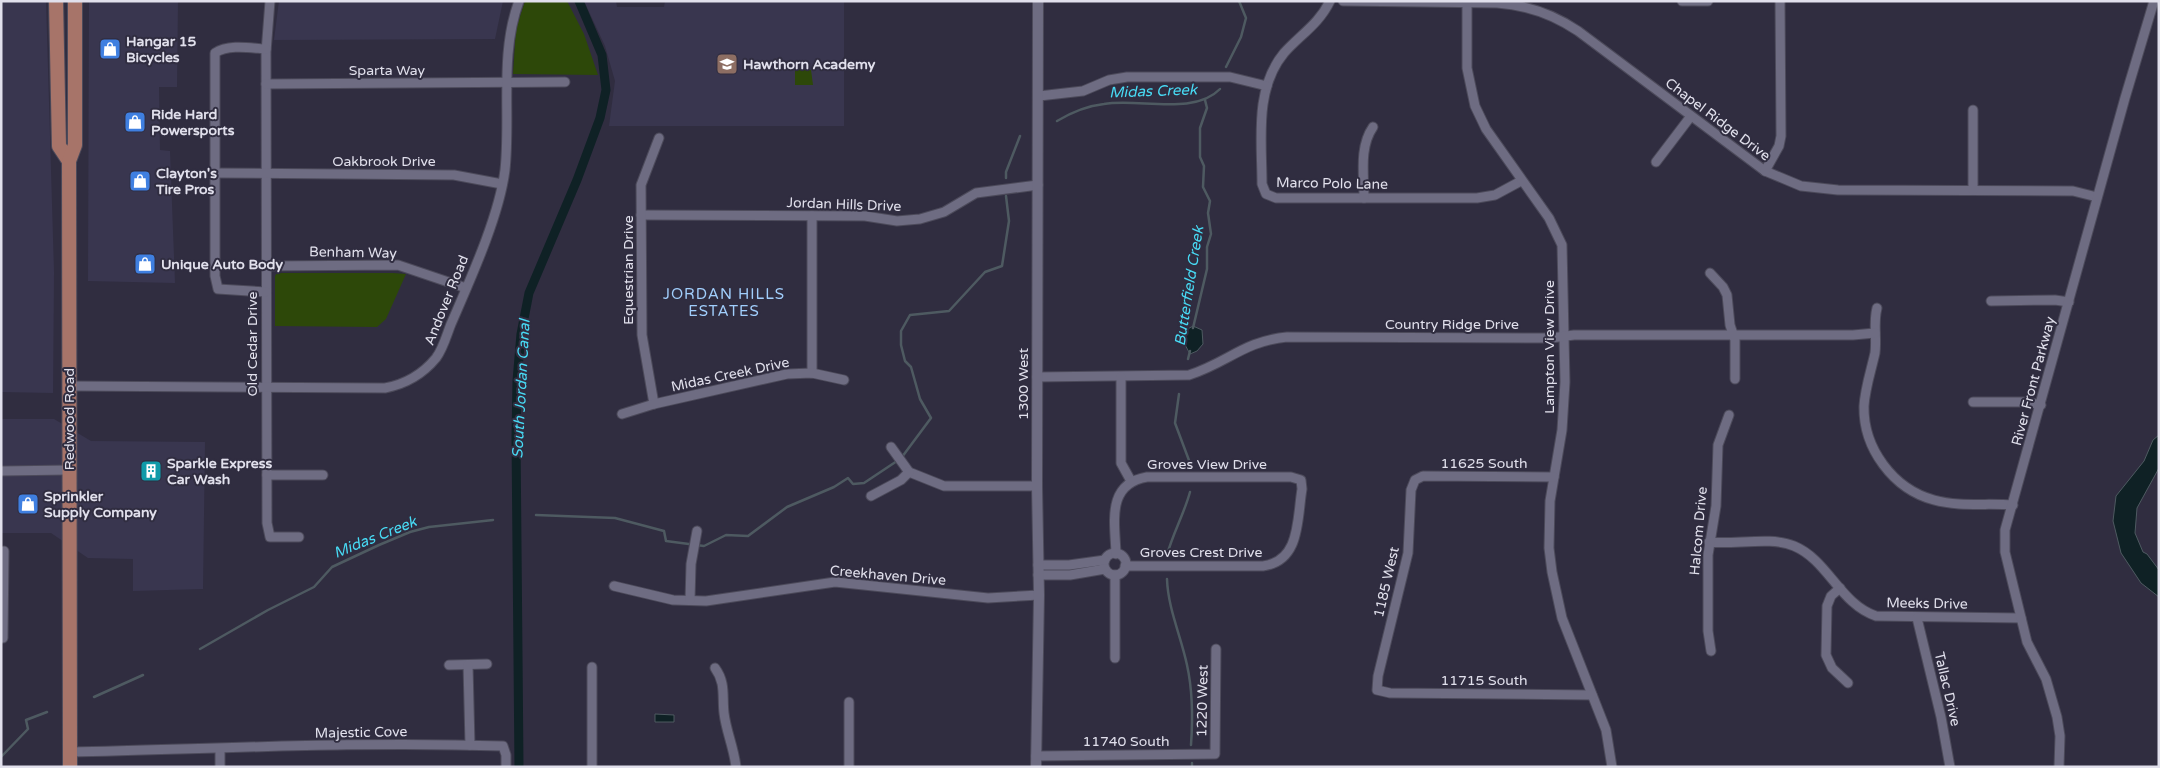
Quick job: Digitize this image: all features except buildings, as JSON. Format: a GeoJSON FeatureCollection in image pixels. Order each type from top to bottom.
{"type":"FeatureCollection","features":[{"type":"Feature","properties":{"kind":"main road","name":"Redwood Road"},"geometry":{"type":"LineString","coordinates":[[56,1],[59,146],[69,161]]}},
{"type":"Feature","properties":{"kind":"main road","name":"Redwood Road"},"geometry":{"type":"LineString","coordinates":[[70,760],[69,161],[75,145],[75,1]]}},
{"type":"Feature","properties":{"kind":"street","name":"Old Cedar Drive"},"geometry":{"type":"LineString","coordinates":[[270,1],[266,49],[267,523],[270,537],[299,537]]}},
{"type":"Feature","properties":{"kind":"street","name":"Andover Road"},"geometry":{"type":"LineString","coordinates":[[69,386],[385,388],[412,380],[425,370],[438,356],[466,288],[496,207],[502,184],[506,159],[507,46],[519,1]]}},
{"type":"Feature","properties":{"kind":"street","name":"1300 West"},"geometry":{"type":"LineString","coordinates":[[1036,767],[1039,595],[1037,486],[1038,1]]}},
{"type":"Feature","properties":{"kind":"street","name":"Marco Polo Lane"},"geometry":{"type":"LineString","coordinates":[[1330,1],[1318,22],[1278,62],[1266,86],[1262,115],[1262,184],[1266,194],[1276,198],[1486,198],[1503,192],[1521,181]]}},
{"type":"Feature","properties":{"kind":"street","name":"Chapel Ridge Drive"},"geometry":{"type":"LineString","coordinates":[[1343,1],[1516,4],[1557,18],[1578,31],[1764,171],[1783,180],[1820,189],[2073,191],[2097,197]]}},
{"type":"Feature","properties":{"kind":"street"},"geometry":{"type":"LineString","coordinates":[[1682,2],[1708,1]]}},
{"type":"Feature","properties":{"kind":"street"},"geometry":{"type":"LineString","coordinates":[[1764,171],[1776,151],[1781,136],[1780,1]]}},
{"type":"Feature","properties":{"kind":"street","name":"River Front Parkway"},"geometry":{"type":"LineString","coordinates":[[2059,767],[2060,736],[2057,717],[2049,687],[2032,655],[2021,618],[2004,545],[2007,521],[2041,405],[2151,2]]}},
{"type":"Feature","properties":{"kind":"street","name":"Lampton View Drive"},"geometry":{"type":"LineString","coordinates":[[1467,3],[1467,68],[1475,106],[1486,129],[1549,218],[1562,244],[1564,406],[1548,524],[1552,572],[1562,618],[1606,730],[1612,767]]}},
{"type":"Feature","properties":{"kind":"street"},"geometry":{"type":"LineString","coordinates":[[266,49],[234,48],[220,50],[215,53],[215,276],[218,289],[266,292]]}},
{"type":"Feature","properties":{"kind":"street"},"geometry":{"type":"LineString","coordinates":[[1039,96],[1075,93],[1109,80],[1127,77],[1230,77],[1266,86]]}},
{"type":"Feature","properties":{"kind":"street","name":"Sparta Way"},"geometry":{"type":"LineString","coordinates":[[266,84],[565,82]]}},
{"type":"Feature","properties":{"kind":"street"},"geometry":{"type":"LineString","coordinates":[[1973,110],[1973,190]]}},
{"type":"Feature","properties":{"kind":"street"},"geometry":{"type":"LineString","coordinates":[[1656,162],[1691,116]]}},
{"type":"Feature","properties":{"kind":"street"},"geometry":{"type":"LineString","coordinates":[[1364,198],[1364,147],[1367,136],[1374,127]]}},
{"type":"Feature","properties":{"kind":"street","name":"Equestrian Drive"},"geometry":{"type":"LineString","coordinates":[[654,404],[642,335],[641,185],[659,138]]}},
{"type":"Feature","properties":{"kind":"street","name":"Oakbrook Drive"},"geometry":{"type":"LineString","coordinates":[[215,173],[454,175],[502,184]]}},
{"type":"Feature","properties":{"kind":"street","name":"Jordan Hills Drive"},"geometry":{"type":"LineString","coordinates":[[641,215],[865,216],[897,221],[920,219],[944,212],[976,193],[1038,185]]}},
{"type":"Feature","properties":{"kind":"street"},"geometry":{"type":"LineString","coordinates":[[812,216],[812,373]]}},
{"type":"Feature","properties":{"kind":"street","name":"Benham Way"},"geometry":{"type":"LineString","coordinates":[[266,266],[398,265],[466,288]]}},
{"type":"Feature","properties":{"kind":"street"},"geometry":{"type":"LineString","coordinates":[[1710,273],[1725,291],[1733,335],[1735,379]]}},
{"type":"Feature","properties":{"kind":"street"},"geometry":{"type":"LineString","coordinates":[[1990,301],[2055,300],[2069,302]]}},
{"type":"Feature","properties":{"kind":"street"},"geometry":{"type":"LineString","coordinates":[[1877,308],[1874,354],[1865,394],[1864,416],[1871,443],[1885,467],[1906,487],[1931,499],[1949,503],[2013,505]]}},
{"type":"Feature","properties":{"kind":"street","name":"Country Ridge Drive"},"geometry":{"type":"LineString","coordinates":[[1037,377],[1189,375],[1217,364],[1242,348],[1271,339],[1551,338],[1564,336],[1875,333]]}},
{"type":"Feature","properties":{"kind":"street","name":"Midas Creek Drive"},"geometry":{"type":"LineString","coordinates":[[622,414],[654,404],[760,380],[812,373],[844,380]]}},
{"type":"Feature","properties":{"kind":"street"},"geometry":{"type":"LineString","coordinates":[[1121,377],[1121,463],[1131,481]]}},
{"type":"Feature","properties":{"kind":"street"},"geometry":{"type":"LineString","coordinates":[[1973,402],[2027,402],[2041,405]]}},
{"type":"Feature","properties":{"kind":"street","name":"Halcom Drive"},"geometry":{"type":"LineString","coordinates":[[1711,652],[1708,631],[1707,573],[1709,542],[1716,506],[1718,445],[1729,415]]}},
{"type":"Feature","properties":{"kind":"street"},"geometry":{"type":"LineString","coordinates":[[891,448],[910,472],[944,486],[1037,486]]}},
{"type":"Feature","properties":{"kind":"street"},"geometry":{"type":"LineString","coordinates":[[1,471],[69,470]]}},
{"type":"Feature","properties":{"kind":"street"},"geometry":{"type":"LineString","coordinates":[[871,496],[900,480],[910,472]]}},
{"type":"Feature","properties":{"kind":"street"},"geometry":{"type":"LineString","coordinates":[[267,475],[322,475]]}},
{"type":"Feature","properties":{"kind":"street","name":"11625 South"},"geometry":{"type":"LineString","coordinates":[[1415,480],[1423,476],[1554,477]]}},
{"type":"Feature","properties":{"kind":"street","name":"Groves View Drive"},"geometry":{"type":"LineString","coordinates":[[1116,554],[1116,502],[1124,487],[1131,481],[1147,477],[1291,477],[1301,480]]}},
{"type":"Feature","properties":{"kind":"street","name":"Groves Crest Drive"},"geometry":{"type":"LineString","coordinates":[[1125,566],[1263,566],[1276,563],[1287,555],[1293,545],[1302,489],[1301,480]]}},
{"type":"Feature","properties":{"kind":"street","name":"1185 West"},"geometry":{"type":"LineString","coordinates":[[1377,690],[1378,676],[1408,553],[1411,490],[1415,480]]}},
{"type":"Feature","properties":{"kind":"street"},"geometry":{"type":"LineString","coordinates":[[690,600],[692,564],[697,531]]}},
{"type":"Feature","properties":{"kind":"street","name":"Meeks Drive"},"geometry":{"type":"LineString","coordinates":[[1709,542],[1774,541],[1794,545],[1807,554],[1856,605],[1869,613],[1885,617],[2021,618]]}},
{"type":"Feature","properties":{"kind":"street"},"geometry":{"type":"LineString","coordinates":[[1,638],[3,638],[4,551]]}},
{"type":"Feature","properties":{"kind":"street"},"geometry":{"type":"LineString","coordinates":[[1105,565],[1109,555],[1116,554],[1124,559],[1125,566],[1123,571],[1115,575]]}},
{"type":"Feature","properties":{"kind":"street"},"geometry":{"type":"LineString","coordinates":[[1038,570],[1070,565],[1105,565],[1115,575],[1115,658]]}},
{"type":"Feature","properties":{"kind":"street","name":"Creekhaven Drive"},"geometry":{"type":"LineString","coordinates":[[614,586],[673,600],[706,600],[834,582],[988,598],[1039,595]]}},
{"type":"Feature","properties":{"kind":"street"},"geometry":{"type":"LineString","coordinates":[[1840,588],[1832,596],[1827,606],[1826,655],[1832,668],[1848,684]]}},
{"type":"Feature","properties":{"kind":"street","name":"Tallac Drive"},"geometry":{"type":"LineString","coordinates":[[1917,618],[1941,717],[1950,767]]}},
{"type":"Feature","properties":{"kind":"street","name":"1220 West"},"geometry":{"type":"LineString","coordinates":[[1215,754],[1216,649]]}},
{"type":"Feature","properties":{"kind":"street"},"geometry":{"type":"LineString","coordinates":[[449,665],[487,664]]}},
{"type":"Feature","properties":{"kind":"street"},"geometry":{"type":"LineString","coordinates":[[468,665],[470,745]]}},
{"type":"Feature","properties":{"kind":"street"},"geometry":{"type":"LineString","coordinates":[[592,667],[592,767]]}},
{"type":"Feature","properties":{"kind":"street"},"geometry":{"type":"LineString","coordinates":[[715,668],[721,676],[724,686],[724,713],[736,767]]}},
{"type":"Feature","properties":{"kind":"street","name":"11715 South"},"geometry":{"type":"LineString","coordinates":[[1377,690],[1390,693],[1592,694]]}},
{"type":"Feature","properties":{"kind":"street"},"geometry":{"type":"LineString","coordinates":[[848,702],[849,767]]}},
{"type":"Feature","properties":{"kind":"street","name":"Majestic Cove"},"geometry":{"type":"LineString","coordinates":[[70,760],[220,749],[470,745],[503,746],[506,755],[506,767]]}},
{"type":"Feature","properties":{"kind":"street"},"geometry":{"type":"LineString","coordinates":[[220,749],[220,767]]}},
{"type":"Feature","properties":{"kind":"street","name":"11740 South"},"geometry":{"type":"LineString","coordinates":[[1036,756],[1215,754]]}},
{"type":"Feature","properties":{"kind":"shaded area"},"geometry":{"type":"Polygon","coordinates":[[[1,1],[46,1],[54,272],[53,393],[1,392],[1,1]]]}},
{"type":"Feature","properties":{"kind":"shaded area"},"geometry":{"type":"Polygon","coordinates":[[[89,1],[178,1],[177,87],[159,87],[160,150],[170,151],[175,283],[88,281],[89,1]]]}},
{"type":"Feature","properties":{"kind":"shaded area"},"geometry":{"type":"Polygon","coordinates":[[[279,1],[503,1],[495,39],[274,40],[279,1]]]}},
{"type":"Feature","properties":{"kind":"shaded area","name":"Hawthorn Academy"},"geometry":{"type":"Polygon","coordinates":[[[584,1],[616,1],[617,7],[664,7],[665,1],[844,1],[844,126],[609,126],[615,81],[605,46],[584,1]]]}},
{"type":"Feature","properties":{"kind":"shaded area"},"geometry":{"type":"Polygon","coordinates":[[[1193,326],[1202,330],[1203,344],[1197,351],[1190,354],[1183,341],[1186,330],[1193,326]]]}},
{"type":"Feature","properties":{"kind":"shaded area"},"geometry":{"type":"Polygon","coordinates":[[[1,419],[54,419],[91,441],[205,442],[203,589],[133,591],[133,559],[88,558],[51,533],[1,533],[1,419]]]}},
{"type":"Feature","properties":{"kind":"shaded area"},"geometry":{"type":"Polygon","coordinates":[[[2159,435],[2159,468],[2137,508],[2135,533],[2143,552],[2147,554],[2159,570],[2159,597],[2141,583],[2121,553],[2113,521],[2116,496],[2144,461],[2153,440],[2159,435]]]}},
{"type":"Feature","properties":{"kind":"shaded area"},"geometry":{"type":"Polygon","coordinates":[[[655,714],[674,715],[674,722],[655,722],[655,714]]]}},
{"type":"Feature","properties":{"kind":"green space"},"geometry":{"type":"Polygon","coordinates":[[[525,1],[567,1],[584,34],[598,75],[513,74],[516,29],[525,1]]]}},
{"type":"Feature","properties":{"kind":"green space"},"geometry":{"type":"Polygon","coordinates":[[[795,68],[811,70],[813,85],[795,85],[795,68]]]}},
{"type":"Feature","properties":{"kind":"green space"},"geometry":{"type":"Polygon","coordinates":[[[277,273],[406,274],[386,319],[377,327],[275,326],[275,276],[277,273]]]}},
{"type":"Feature","properties":{"kind":"waterway","name":"South Jordan Canal"},"geometry":{"type":"LineString","coordinates":[[519,767],[516,437],[517,381],[521,334],[529,293],[577,180],[600,118],[606,90],[602,55],[579,1]]}},
{"type":"Feature","properties":{"kind":"waterway","name":"Midas Creek"},"geometry":{"type":"LineString","coordinates":[[1226,67],[1241,37],[1246,18],[1239,1]]}},
{"type":"Feature","properties":{"kind":"waterway","name":"Midas Creek"},"geometry":{"type":"LineString","coordinates":[[1057,121],[1091,106],[1118,103],[1181,104],[1196,102],[1209,97],[1220,89]]}},
{"type":"Feature","properties":{"kind":"waterway","name":"Butterfield Creek"},"geometry":{"type":"LineString","coordinates":[[1193,328],[1207,269],[1207,247],[1211,234],[1208,213],[1210,201],[1203,187],[1204,166],[1200,157],[1200,128],[1207,108],[1205,100]]}},
{"type":"Feature","properties":{"kind":"waterway","name":"Midas Creek"},"geometry":{"type":"LineString","coordinates":[[1006,178],[1006,172],[1020,136]]}},
{"type":"Feature","properties":{"kind":"waterway","name":"Midas Creek"},"geometry":{"type":"LineString","coordinates":[[902,457],[931,418],[920,399],[911,367],[905,361],[901,345],[901,331],[910,315],[949,311],[985,272],[1002,266],[1009,221],[1006,196]]}},
{"type":"Feature","properties":{"kind":"waterway","name":"Butterfield Creek"},"geometry":{"type":"LineString","coordinates":[[1188,359],[1190,351]]}},
{"type":"Feature","properties":{"kind":"waterway","name":"Butterfield Creek"},"geometry":{"type":"LineString","coordinates":[[1179,394],[1175,423],[1190,463]]}},
{"type":"Feature","properties":{"kind":"waterway","name":"Midas Creek"},"geometry":{"type":"LineString","coordinates":[[536,515],[615,518],[664,531],[666,541],[704,546],[726,535],[748,536],[787,507],[834,487],[848,478],[853,484],[864,483],[897,461]]}},
{"type":"Feature","properties":{"kind":"waterway","name":"Butterfield Creek"},"geometry":{"type":"LineString","coordinates":[[1167,555],[1190,492]]}},
{"type":"Feature","properties":{"kind":"waterway","name":"Midas Creek"},"geometry":{"type":"LineString","coordinates":[[200,649],[268,610],[314,587],[332,567],[379,545],[410,532],[429,527],[493,520]]}},
{"type":"Feature","properties":{"kind":"waterway","name":"Butterfield Creek"},"geometry":{"type":"LineString","coordinates":[[1167,579],[1170,601],[1189,675],[1192,715],[1191,745]]}},
{"type":"Feature","properties":{"kind":"waterway","name":"Midas Creek"},"geometry":{"type":"LineString","coordinates":[[94,697],[143,675]]}},
{"type":"Feature","properties":{"kind":"waterway","name":"Midas Creek"},"geometry":{"type":"LineString","coordinates":[[1,757],[28,729],[26,720],[47,712]]}},
{"type":"Feature","properties":{"kind":"place","name":"Hangar 15 Bicycles"},"geometry":{"type":"Point","coordinates":[110,49]}},
{"type":"Feature","properties":{"kind":"place","name":"Hawthorn Academy"},"geometry":{"type":"Point","coordinates":[727,64]}},
{"type":"Feature","properties":{"kind":"place","name":"Ride Hard Powersports"},"geometry":{"type":"Point","coordinates":[135,122]}},
{"type":"Feature","properties":{"kind":"place","name":"Clayton's Tire Pros"},"geometry":{"type":"Point","coordinates":[140,181]}},
{"type":"Feature","properties":{"kind":"place","name":"Unique Auto Body"},"geometry":{"type":"Point","coordinates":[145,264]}},
{"type":"Feature","properties":{"kind":"place","name":"Sparkle Express Car Wash"},"geometry":{"type":"Point","coordinates":[151,471]}},
{"type":"Feature","properties":{"kind":"place","name":"Sprinkler Supply Company"},"geometry":{"type":"Point","coordinates":[28,504]}},
{"type":"Feature","properties":{"kind":"district","name":"JORDAN HILLS ESTATES"},"geometry":{"type":"Point","coordinates":[724,302]}}]}
